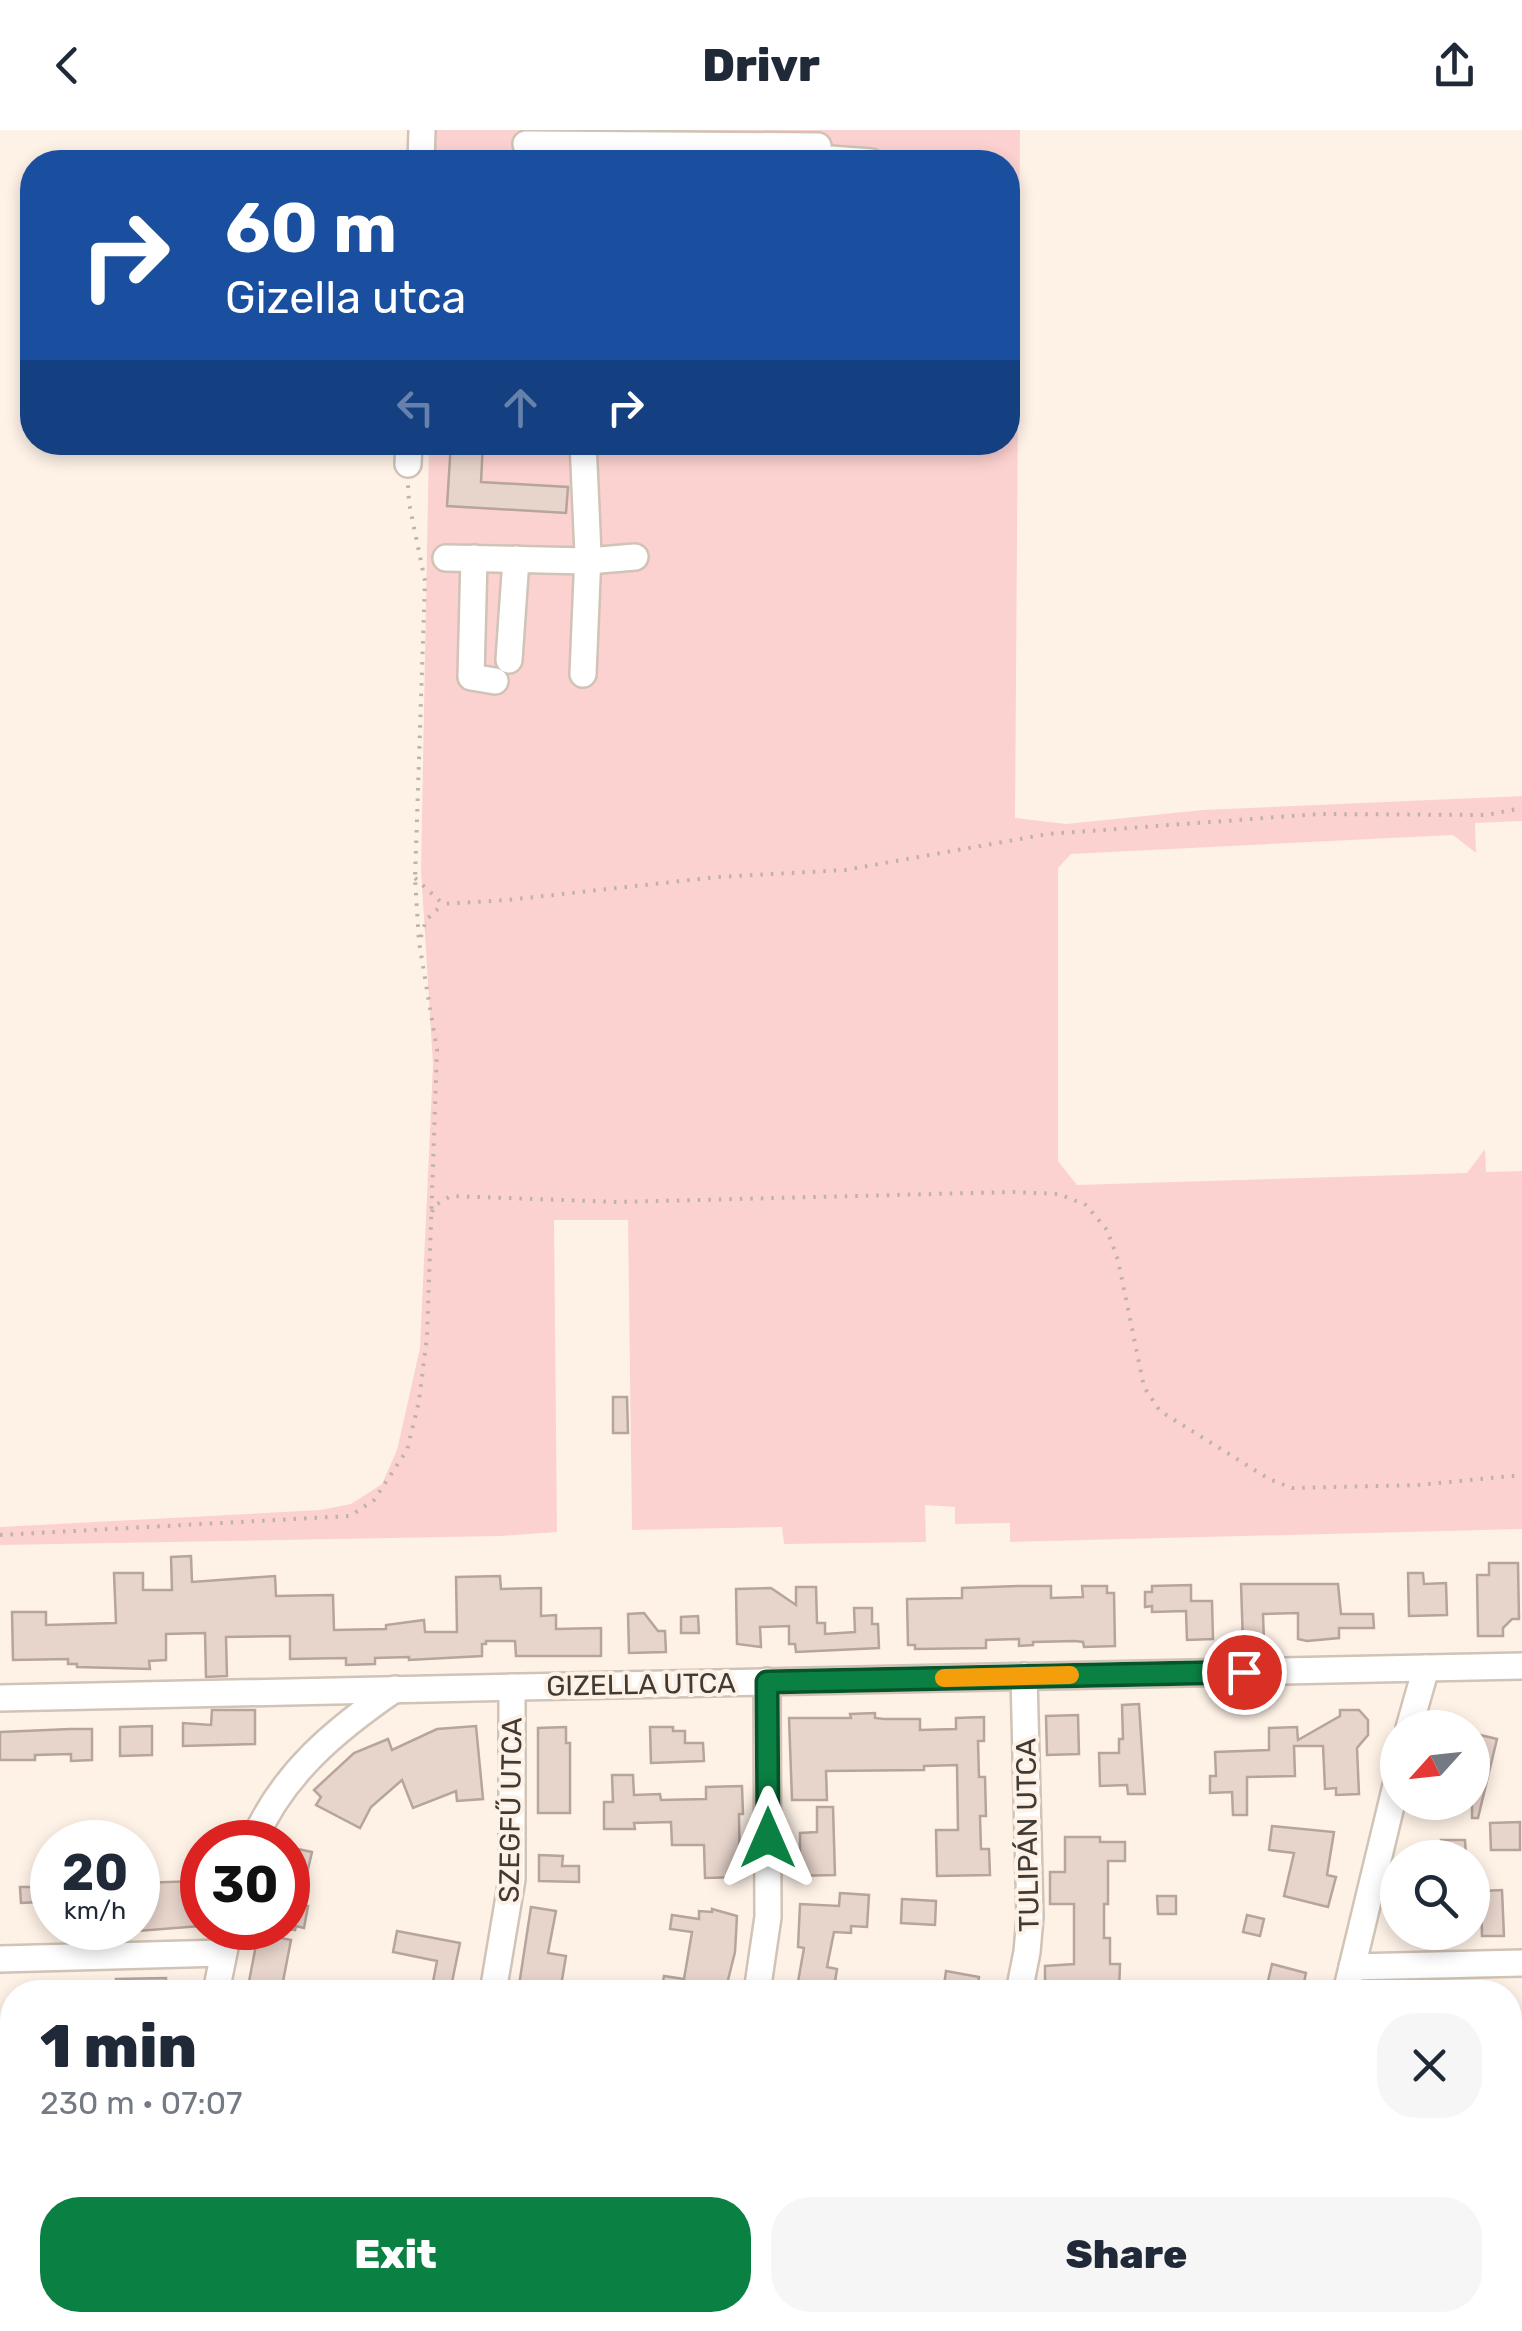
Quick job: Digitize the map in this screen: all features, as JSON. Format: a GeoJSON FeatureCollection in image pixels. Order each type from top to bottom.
{"type":"FeatureCollection","features":[{"type":"Feature","properties":{"kind":"street"},"geometry":{"type":"LineString","coordinates":[[524,145],[818,146],[818,150]]}},
{"type":"Feature","properties":{"kind":"street"},"geometry":{"type":"LineString","coordinates":[[583,674],[588,561],[584,455]]}},
{"type":"Feature","properties":{"kind":"street"},"geometry":{"type":"LineString","coordinates":[[446,558],[588,561],[635,557]]}},
{"type":"Feature","properties":{"kind":"street"},"geometry":{"type":"LineString","coordinates":[[474,558],[470,678],[502,670],[516,560]]}},
{"type":"Feature","properties":{"kind":"street","name":"GIZELLA UTCA"},"geometry":{"type":"LineString","coordinates":[[0,1698],[1522,1666]]}},
{"type":"Feature","properties":{"kind":"street"},"geometry":{"type":"LineString","coordinates":[[1415,1710],[1426,1668]]}},
{"type":"Feature","properties":{"kind":"street"},"geometry":{"type":"LineString","coordinates":[[1423,1710],[1429,1685],[1426,1668]]}},
{"type":"Feature","properties":{"kind":"street","name":"TULIPÁN UTCA"},"geometry":{"type":"LineString","coordinates":[[1021,1980],[1030,1917],[1024,1676]]}},
{"type":"Feature","properties":{"kind":"street"},"geometry":{"type":"LineString","coordinates":[[759,1980],[768,1916],[767,1682]]}},
{"type":"Feature","properties":{"kind":"street","name":"SZEGFŰ UTCA"},"geometry":{"type":"LineString","coordinates":[[495,1980],[512,1879],[512,1687]]}},
{"type":"Feature","properties":{"kind":"street"},"geometry":{"type":"LineString","coordinates":[[264,1820],[279,1792],[302,1765],[346,1723],[395,1690]]}},
{"type":"Feature","properties":{"kind":"street"},"geometry":{"type":"LineString","coordinates":[[1357,1980],[1389,1820]]}},
{"type":"Feature","properties":{"kind":"street"},"geometry":{"type":"LineString","coordinates":[[1352,1980],[1397,1820]]}},
{"type":"Feature","properties":{"kind":"street"},"geometry":{"type":"LineString","coordinates":[[0,1959],[180,1944]]}},
{"type":"Feature","properties":{"kind":"street"},"geometry":{"type":"LineString","coordinates":[[218,1980],[224,1950]]}},
{"type":"Feature","properties":{"kind":"street"},"geometry":{"type":"LineString","coordinates":[[1358,1966],[1522,1963]]}},
{"type":"Feature","properties":{"kind":"path"},"geometry":{"type":"LineString","coordinates":[[0,1534],[350,1516],[374,1500],[407,1450],[420,1401],[426,1336],[437,1050],[419,942],[415,878],[425,582],[409,503],[409,455]]}},
{"type":"Feature","properties":{"kind":"path"},"geometry":{"type":"LineString","coordinates":[[419,942],[426,920],[443,904],[718,877],[845,870],[1048,834],[1319,814],[1487,814],[1522,808]]}},
{"type":"Feature","properties":{"kind":"path"},"geometry":{"type":"LineString","coordinates":[[415,878],[443,904]]}},
{"type":"Feature","properties":{"kind":"path"},"geometry":{"type":"LineString","coordinates":[[429,1220],[434,1206],[451,1196],[618,1202],[1059,1194],[1086,1205],[1107,1230],[1118,1260],[1144,1388],[1160,1411],[1269,1479],[1292,1488],[1418,1485],[1522,1475]]}},
{"type":"Feature","properties":{"kind":"shaded area"},"geometry":{"type":"Polygon","coordinates":[[[435,130],[1020,130],[1020,150],[434,150],[435,130]]]}},
{"type":"Feature","properties":{"kind":"shaded area"},"geometry":{"type":"Polygon","coordinates":[[[429,455],[1018,455],[1015,818],[1066,824],[1203,810],[1522,796],[1522,821],[1475,823],[1476,853],[1453,835],[1071,854],[1058,868],[1058,1161],[1077,1185],[1467,1173],[1485,1149],[1486,1172],[1522,1171],[1522,1529],[1010,1542],[1010,1523],[955,1524],[955,1507],[925,1505],[926,1542],[784,1544],[782,1527],[632,1530],[628,1220],[554,1220],[557,1532],[0,1545],[0,1527],[320,1510],[351,1504],[382,1484],[397,1450],[420,1348],[433,1065],[421,870],[429,455]]]}},
{"type":"Feature","properties":{"kind":"building"},"geometry":{"type":"Polygon","coordinates":[[[450,455],[482,455],[481,482],[568,487],[566,513],[447,506],[450,455]]]}},
{"type":"Feature","properties":{"kind":"building"},"geometry":{"type":"Polygon","coordinates":[[[613,1397],[627,1397],[628,1433],[613,1433],[613,1397]]]}},
{"type":"Feature","properties":{"kind":"building"},"geometry":{"type":"Polygon","coordinates":[[[191,1556],[192,1582],[275,1576],[276,1596],[333,1595],[334,1630],[386,1629],[386,1625],[424,1620],[425,1632],[457,1632],[456,1577],[500,1576],[501,1589],[541,1588],[541,1616],[556,1615],[556,1629],[601,1628],[601,1656],[516,1656],[515,1641],[486,1641],[482,1644],[482,1656],[375,1658],[375,1664],[346,1665],[346,1658],[290,1659],[290,1636],[226,1637],[227,1676],[206,1677],[205,1633],[166,1634],[166,1660],[149,1661],[150,1669],[77,1667],[68,1664],[68,1659],[13,1660],[12,1612],[46,1612],[46,1625],[116,1623],[114,1573],[143,1573],[143,1590],[172,1590],[171,1557],[191,1556]]]}},
{"type":"Feature","properties":{"kind":"building"},"geometry":{"type":"Polygon","coordinates":[[[1489,1563],[1518,1563],[1519,1619],[1512,1619],[1503,1628],[1503,1636],[1478,1636],[1477,1575],[1489,1575],[1489,1563]]]}},
{"type":"Feature","properties":{"kind":"building"},"geometry":{"type":"Polygon","coordinates":[[[1408,1573],[1423,1573],[1424,1584],[1446,1583],[1447,1615],[1409,1616],[1408,1573]]]}},
{"type":"Feature","properties":{"kind":"building"},"geometry":{"type":"Polygon","coordinates":[[[1241,1584],[1338,1584],[1341,1614],[1373,1614],[1374,1628],[1339,1628],[1339,1638],[1307,1641],[1298,1639],[1298,1613],[1263,1614],[1264,1642],[1243,1643],[1241,1584]]]}},
{"type":"Feature","properties":{"kind":"building"},"geometry":{"type":"Polygon","coordinates":[[[1191,1585],[1191,1601],[1212,1601],[1213,1639],[1187,1640],[1186,1611],[1152,1612],[1152,1606],[1145,1607],[1145,1592],[1152,1592],[1152,1586],[1191,1585]]]}},
{"type":"Feature","properties":{"kind":"building"},"geometry":{"type":"Polygon","coordinates":[[[1051,1586],[1051,1598],[1083,1597],[1082,1586],[1107,1586],[1107,1593],[1114,1593],[1115,1646],[1084,1647],[1083,1642],[1075,1641],[1019,1646],[1019,1639],[986,1640],[986,1648],[915,1649],[915,1645],[908,1645],[907,1599],[962,1598],[962,1588],[1051,1586]]]}},
{"type":"Feature","properties":{"kind":"building"},"geometry":{"type":"Polygon","coordinates":[[[796,1587],[816,1587],[817,1623],[825,1623],[825,1634],[855,1632],[854,1608],[872,1608],[872,1624],[878,1624],[879,1648],[796,1652],[795,1644],[789,1644],[789,1626],[760,1627],[761,1647],[737,1644],[736,1589],[771,1588],[796,1605],[796,1587]]]}},
{"type":"Feature","properties":{"kind":"building"},"geometry":{"type":"Polygon","coordinates":[[[644,1613],[658,1631],[665,1631],[666,1652],[629,1653],[628,1614],[644,1613]]]}},
{"type":"Feature","properties":{"kind":"building"},"geometry":{"type":"Polygon","coordinates":[[[698,1616],[699,1633],[681,1633],[681,1617],[698,1616]]]}},
{"type":"Feature","properties":{"kind":"building"},"geometry":{"type":"Polygon","coordinates":[[[1139,1704],[1145,1794],[1128,1794],[1127,1785],[1100,1786],[1099,1753],[1119,1753],[1119,1739],[1123,1739],[1122,1705],[1139,1704]]]}},
{"type":"Feature","properties":{"kind":"building"},"geometry":{"type":"Polygon","coordinates":[[[212,1710],[255,1710],[255,1744],[183,1746],[183,1723],[211,1725],[212,1710]]]}},
{"type":"Feature","properties":{"kind":"building"},"geometry":{"type":"Polygon","coordinates":[[[1340,1710],[1359,1710],[1368,1720],[1368,1735],[1357,1748],[1359,1794],[1336,1795],[1336,1788],[1325,1789],[1323,1746],[1294,1746],[1295,1776],[1247,1777],[1247,1815],[1233,1815],[1232,1792],[1210,1793],[1210,1776],[1216,1776],[1215,1752],[1269,1750],[1269,1728],[1297,1727],[1298,1740],[1340,1716],[1340,1710]]]}},
{"type":"Feature","properties":{"kind":"building"},"geometry":{"type":"Polygon","coordinates":[[[875,1713],[875,1718],[920,1719],[920,1730],[956,1729],[956,1718],[984,1717],[984,1741],[978,1741],[979,1777],[985,1777],[986,1816],[980,1816],[981,1849],[989,1849],[990,1875],[937,1876],[936,1830],[958,1830],[957,1765],[924,1766],[924,1770],[826,1771],[827,1800],[792,1800],[789,1718],[851,1718],[850,1714],[875,1713]]]}},
{"type":"Feature","properties":{"kind":"building"},"geometry":{"type":"Polygon","coordinates":[[[1078,1715],[1079,1754],[1047,1755],[1046,1716],[1078,1715]]]}},
{"type":"Feature","properties":{"kind":"building"},"geometry":{"type":"Polygon","coordinates":[[[152,1726],[152,1755],[120,1756],[120,1727],[152,1726]]]}},
{"type":"Feature","properties":{"kind":"building"},"geometry":{"type":"Polygon","coordinates":[[[476,1726],[483,1799],[457,1801],[456,1791],[413,1808],[402,1780],[371,1807],[360,1828],[316,1805],[321,1797],[314,1790],[354,1753],[388,1739],[392,1750],[437,1729],[476,1726]]]}},
{"type":"Feature","properties":{"kind":"building"},"geometry":{"type":"Polygon","coordinates":[[[566,1727],[566,1743],[570,1743],[570,1813],[538,1813],[538,1728],[566,1727]]]}},
{"type":"Feature","properties":{"kind":"building"},"geometry":{"type":"Polygon","coordinates":[[[650,1727],[685,1731],[685,1743],[703,1743],[704,1761],[651,1763],[650,1727]]]}},
{"type":"Feature","properties":{"kind":"building"},"geometry":{"type":"Polygon","coordinates":[[[92,1729],[92,1760],[71,1761],[71,1754],[0,1760],[0,1732],[92,1729]]]}},
{"type":"Feature","properties":{"kind":"building"},"geometry":{"type":"Polygon","coordinates":[[[1490,1737],[1497,1739],[1490,1768],[1490,1737]]]}},
{"type":"Feature","properties":{"kind":"building"},"geometry":{"type":"Polygon","coordinates":[[[612,1775],[633,1775],[634,1795],[660,1794],[661,1800],[706,1799],[706,1787],[742,1786],[740,1877],[705,1878],[704,1845],[672,1845],[671,1822],[634,1823],[635,1829],[604,1829],[604,1802],[613,1802],[612,1775]]]}},
{"type":"Feature","properties":{"kind":"building"},"geometry":{"type":"Polygon","coordinates":[[[817,1807],[833,1807],[835,1875],[793,1876],[793,1854],[800,1854],[800,1833],[817,1832],[817,1807]]]}},
{"type":"Feature","properties":{"kind":"building"},"geometry":{"type":"Polygon","coordinates":[[[1520,1822],[1520,1850],[1491,1850],[1490,1823],[1520,1822]]]}},
{"type":"Feature","properties":{"kind":"building"},"geometry":{"type":"Polygon","coordinates":[[[1272,1826],[1334,1832],[1327,1875],[1336,1877],[1328,1907],[1284,1896],[1294,1853],[1269,1850],[1272,1826]]]}},
{"type":"Feature","properties":{"kind":"building"},"geometry":{"type":"Polygon","coordinates":[[[1065,1837],[1125,1842],[1125,1861],[1108,1861],[1108,1904],[1104,1904],[1104,1938],[1110,1938],[1110,1964],[1120,1964],[1119,1980],[1045,1980],[1045,1966],[1074,1964],[1074,1904],[1050,1904],[1050,1872],[1065,1872],[1065,1837]]]}},
{"type":"Feature","properties":{"kind":"building"},"geometry":{"type":"Polygon","coordinates":[[[539,1855],[563,1856],[562,1866],[579,1866],[579,1882],[539,1881],[539,1855]]]}},
{"type":"Feature","properties":{"kind":"building"},"geometry":{"type":"Polygon","coordinates":[[[160,1882],[180,1882],[180,1928],[160,1929],[160,1882]]]}},
{"type":"Feature","properties":{"kind":"building"},"geometry":{"type":"Polygon","coordinates":[[[20,1887],[30,1887],[30,1903],[21,1903],[20,1887]]]}},
{"type":"Feature","properties":{"kind":"building"},"geometry":{"type":"Polygon","coordinates":[[[1502,1890],[1504,1936],[1490,1936],[1490,1891],[1502,1890]]]}},
{"type":"Feature","properties":{"kind":"building"},"geometry":{"type":"Polygon","coordinates":[[[840,1893],[869,1895],[867,1927],[851,1926],[851,1933],[834,1932],[827,1967],[837,1969],[835,1980],[798,1980],[804,1948],[798,1947],[800,1904],[839,1906],[840,1893]]]}},
{"type":"Feature","properties":{"kind":"building"},"geometry":{"type":"Polygon","coordinates":[[[1157,1896],[1176,1896],[1176,1914],[1158,1914],[1157,1896]]]}},
{"type":"Feature","properties":{"kind":"building"},"geometry":{"type":"Polygon","coordinates":[[[902,1899],[936,1901],[935,1925],[901,1923],[902,1899]]]}},
{"type":"Feature","properties":{"kind":"building"},"geometry":{"type":"Polygon","coordinates":[[[531,1907],[556,1911],[548,1953],[566,1956],[562,1980],[520,1980],[531,1907]]]}},
{"type":"Feature","properties":{"kind":"building"},"geometry":{"type":"Polygon","coordinates":[[[699,1911],[737,1916],[735,1952],[728,1980],[663,1980],[664,1976],[684,1979],[692,1932],[670,1929],[672,1915],[699,1919],[699,1911]]]}},
{"type":"Feature","properties":{"kind":"building"},"geometry":{"type":"Polygon","coordinates":[[[1247,1915],[1264,1919],[1260,1936],[1243,1932],[1247,1915]]]}},
{"type":"Feature","properties":{"kind":"building"},"geometry":{"type":"Polygon","coordinates":[[[397,1931],[460,1943],[452,1980],[433,1980],[437,1961],[393,1952],[397,1931]]]}},
{"type":"Feature","properties":{"kind":"building"},"geometry":{"type":"Polygon","coordinates":[[[255,1950],[289,1950],[283,1980],[249,1980],[255,1950]]]}},
{"type":"Feature","properties":{"kind":"building"},"geometry":{"type":"Polygon","coordinates":[[[1272,1964],[1306,1973],[1305,1980],[1268,1980],[1272,1964]]]}},
{"type":"Feature","properties":{"kind":"building"},"geometry":{"type":"Polygon","coordinates":[[[946,1971],[979,1977],[979,1980],[945,1980],[946,1971]]]}},
{"type":"Feature","properties":{"kind":"building"},"geometry":{"type":"Polygon","coordinates":[[[166,1978],[166,1980],[116,1980],[166,1978]]]}},
{"type":"Feature","properties":{"kind":"slow traffic"},"geometry":{"type":"LineString","coordinates":[[944,1678],[1070,1675]]}},
{"type":"Feature","properties":{"kind":"route"},"geometry":{"type":"LineString","coordinates":[[768,1838],[767,1682],[1244,1672]]}}]}
